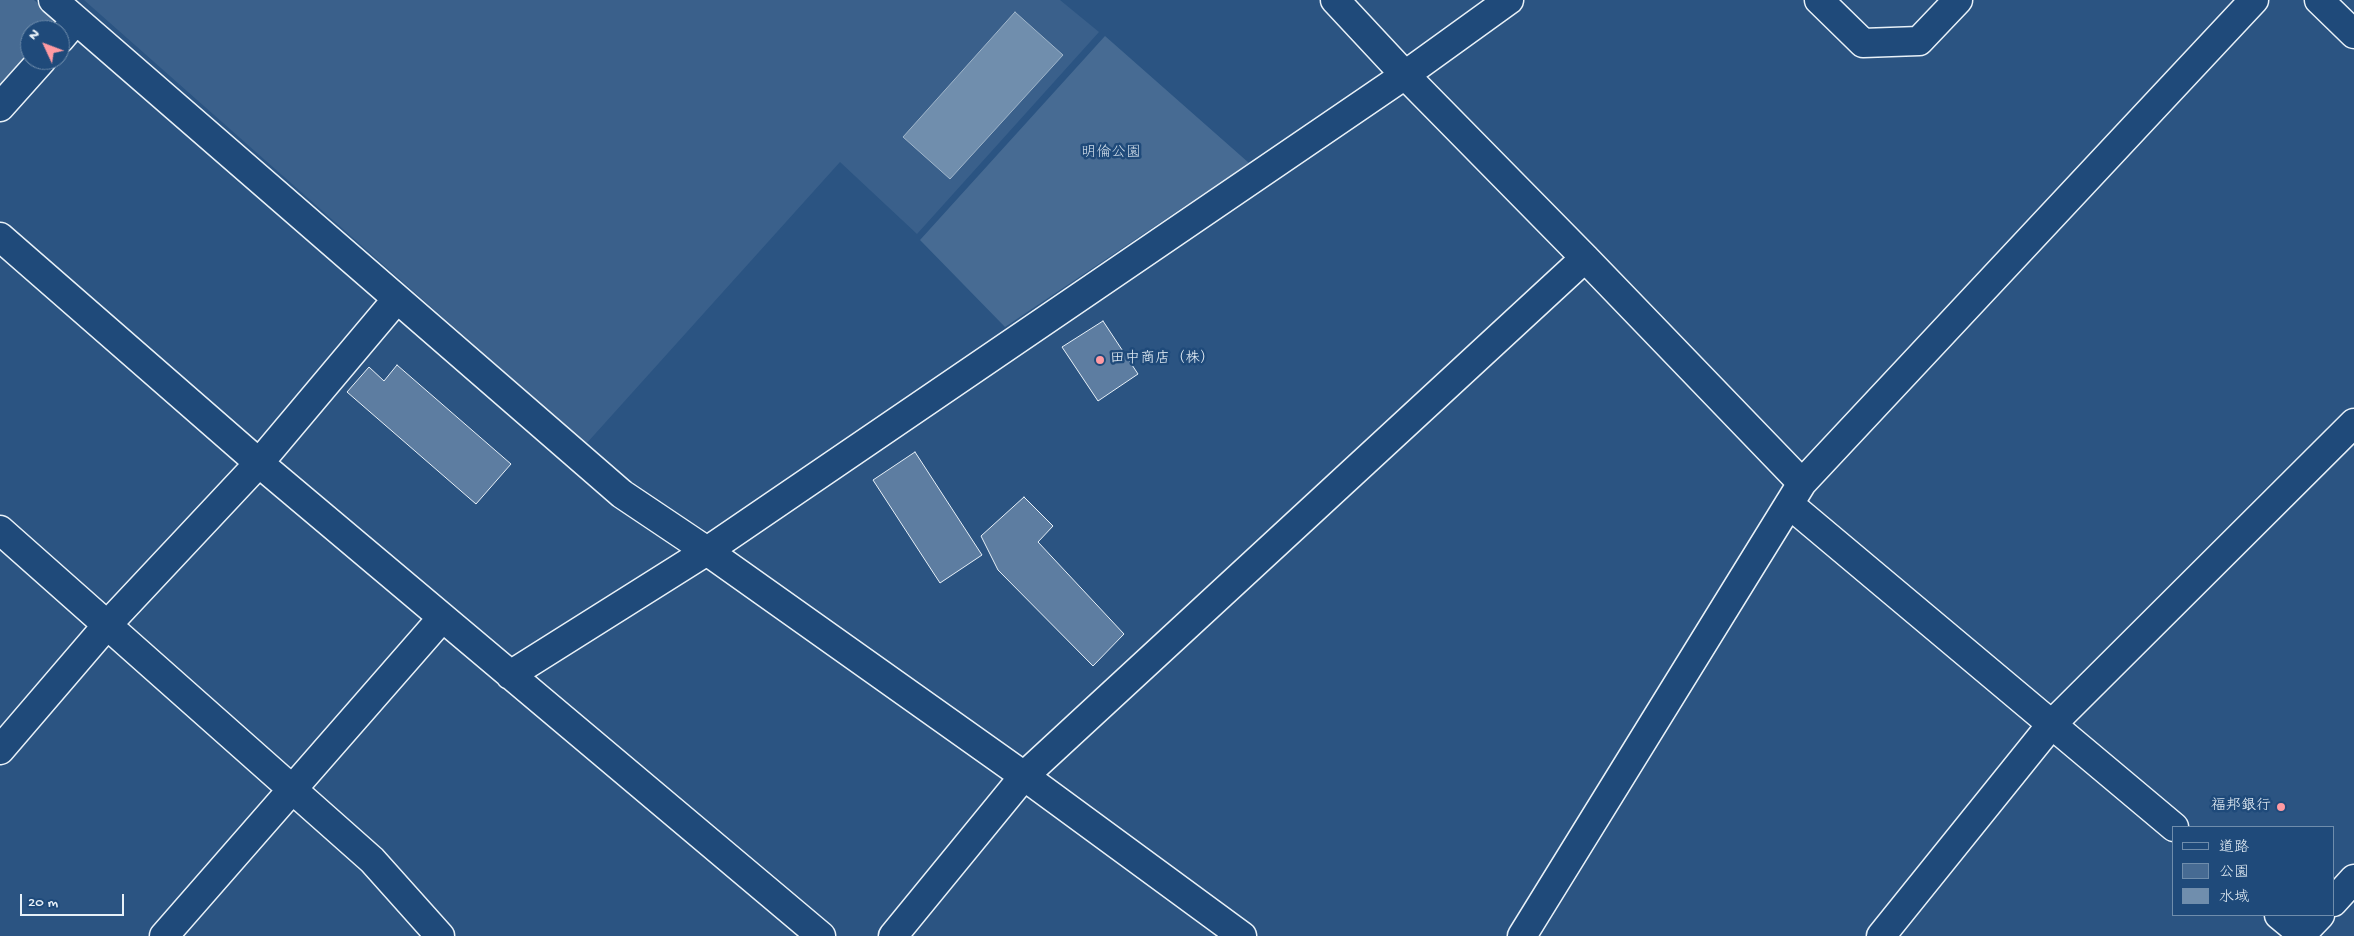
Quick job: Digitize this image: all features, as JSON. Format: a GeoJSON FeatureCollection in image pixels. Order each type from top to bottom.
{"type":"FeatureCollection","features":[{"type":"Feature","properties":{"kind":"street"},"geometry":{"type":"LineString","coordinates":[[53,0],[63,20]]}},
{"type":"Feature","properties":{"kind":"street"},"geometry":{"type":"LineString","coordinates":[[1335,0],[1405,75],[1585,258],[1795,493],[2051,725],[2173,826]]}},
{"type":"Feature","properties":{"kind":"street"},"geometry":{"type":"LineString","coordinates":[[510,675],[707,551],[1405,75],[1509,0]]}},
{"type":"Feature","properties":{"kind":"street"},"geometry":{"type":"LineString","coordinates":[[1819,0],[1863,43],[1919,41],[1958,0]]}},
{"type":"Feature","properties":{"kind":"street"},"geometry":{"type":"LineString","coordinates":[[1522,936],[1795,493],[2254,0]]}},
{"type":"Feature","properties":{"kind":"street"},"geometry":{"type":"LineString","coordinates":[[2319,0],[2354,34]]}},
{"type":"Feature","properties":{"kind":"street"},"geometry":{"type":"LineString","coordinates":[[70,32],[397,299],[622,494],[707,551],[1024,776],[1242,936]]}},
{"type":"Feature","properties":{"kind":"street"},"geometry":{"type":"LineString","coordinates":[[0,107],[33,70]]}},
{"type":"Feature","properties":{"kind":"street"},"geometry":{"type":"LineString","coordinates":[[0,237],[258,463],[820,936]]}},
{"type":"Feature","properties":{"kind":"street"},"geometry":{"type":"LineString","coordinates":[[893,936],[1024,776],[1585,258]]}},
{"type":"Feature","properties":{"kind":"street"},"geometry":{"type":"LineString","coordinates":[[0,750],[108,624],[258,463],[397,299]]}},
{"type":"Feature","properties":{"kind":"street"},"geometry":{"type":"LineString","coordinates":[[1881,936],[2051,725],[2354,424]]}},
{"type":"Feature","properties":{"kind":"street"},"geometry":{"type":"LineString","coordinates":[[0,530],[372,860],[440,936]]}},
{"type":"Feature","properties":{"kind":"street"},"geometry":{"type":"LineString","coordinates":[[164,936],[442,618]]}},
{"type":"Feature","properties":{"kind":"street"},"geometry":{"type":"LineString","coordinates":[[2334,901],[2354,879]]}},
{"type":"Feature","properties":{"kind":"street"},"geometry":{"type":"LineString","coordinates":[[2281,916],[2309,930]]}},
{"type":"Feature","properties":{"kind":"shaded area"},"geometry":{"type":"Polygon","coordinates":[[[84,0],[1060,0],[1099,32],[917,234],[840,162],[586,444],[84,0]]]}},
{"type":"Feature","properties":{"kind":"green space"},"geometry":{"type":"Polygon","coordinates":[[[0,0],[34,0],[57,20],[20,20],[20,69],[0,90],[0,0]]]}},
{"type":"Feature","properties":{"kind":"green space","name":"明倫公園"},"geometry":{"type":"Polygon","coordinates":[[[1105,36],[1249,163],[1005,327],[920,240],[1105,36]]]}},
{"type":"Feature","properties":{"kind":"water"},"geometry":{"type":"Polygon","coordinates":[[[1015,12],[1063,55],[950,179],[903,137],[1015,12]]]}},
{"type":"Feature","properties":{"kind":"building","name":"田中商店（株）"},"geometry":{"type":"Polygon","coordinates":[[[1103,321],[1138,374],[1098,401],[1062,347],[1103,321]]]}},
{"type":"Feature","properties":{"kind":"building"},"geometry":{"type":"Polygon","coordinates":[[[397,365],[511,464],[476,504],[347,392],[369,367],[384,381],[397,365]]]}},
{"type":"Feature","properties":{"kind":"building"},"geometry":{"type":"Polygon","coordinates":[[[915,452],[982,555],[940,583],[873,480],[915,452]]]}},
{"type":"Feature","properties":{"kind":"building"},"geometry":{"type":"Polygon","coordinates":[[[1024,497],[1053,526],[1038,542],[1124,634],[1093,666],[998,570],[981,536],[1024,497]]]}},
{"type":"Feature","properties":{"kind":"place","name":"田中商店（株）"},"geometry":{"type":"Point","coordinates":[1100,360]}},
{"type":"Feature","properties":{"kind":"place","name":"福邦銀行"},"geometry":{"type":"Point","coordinates":[2281,807]}}]}
